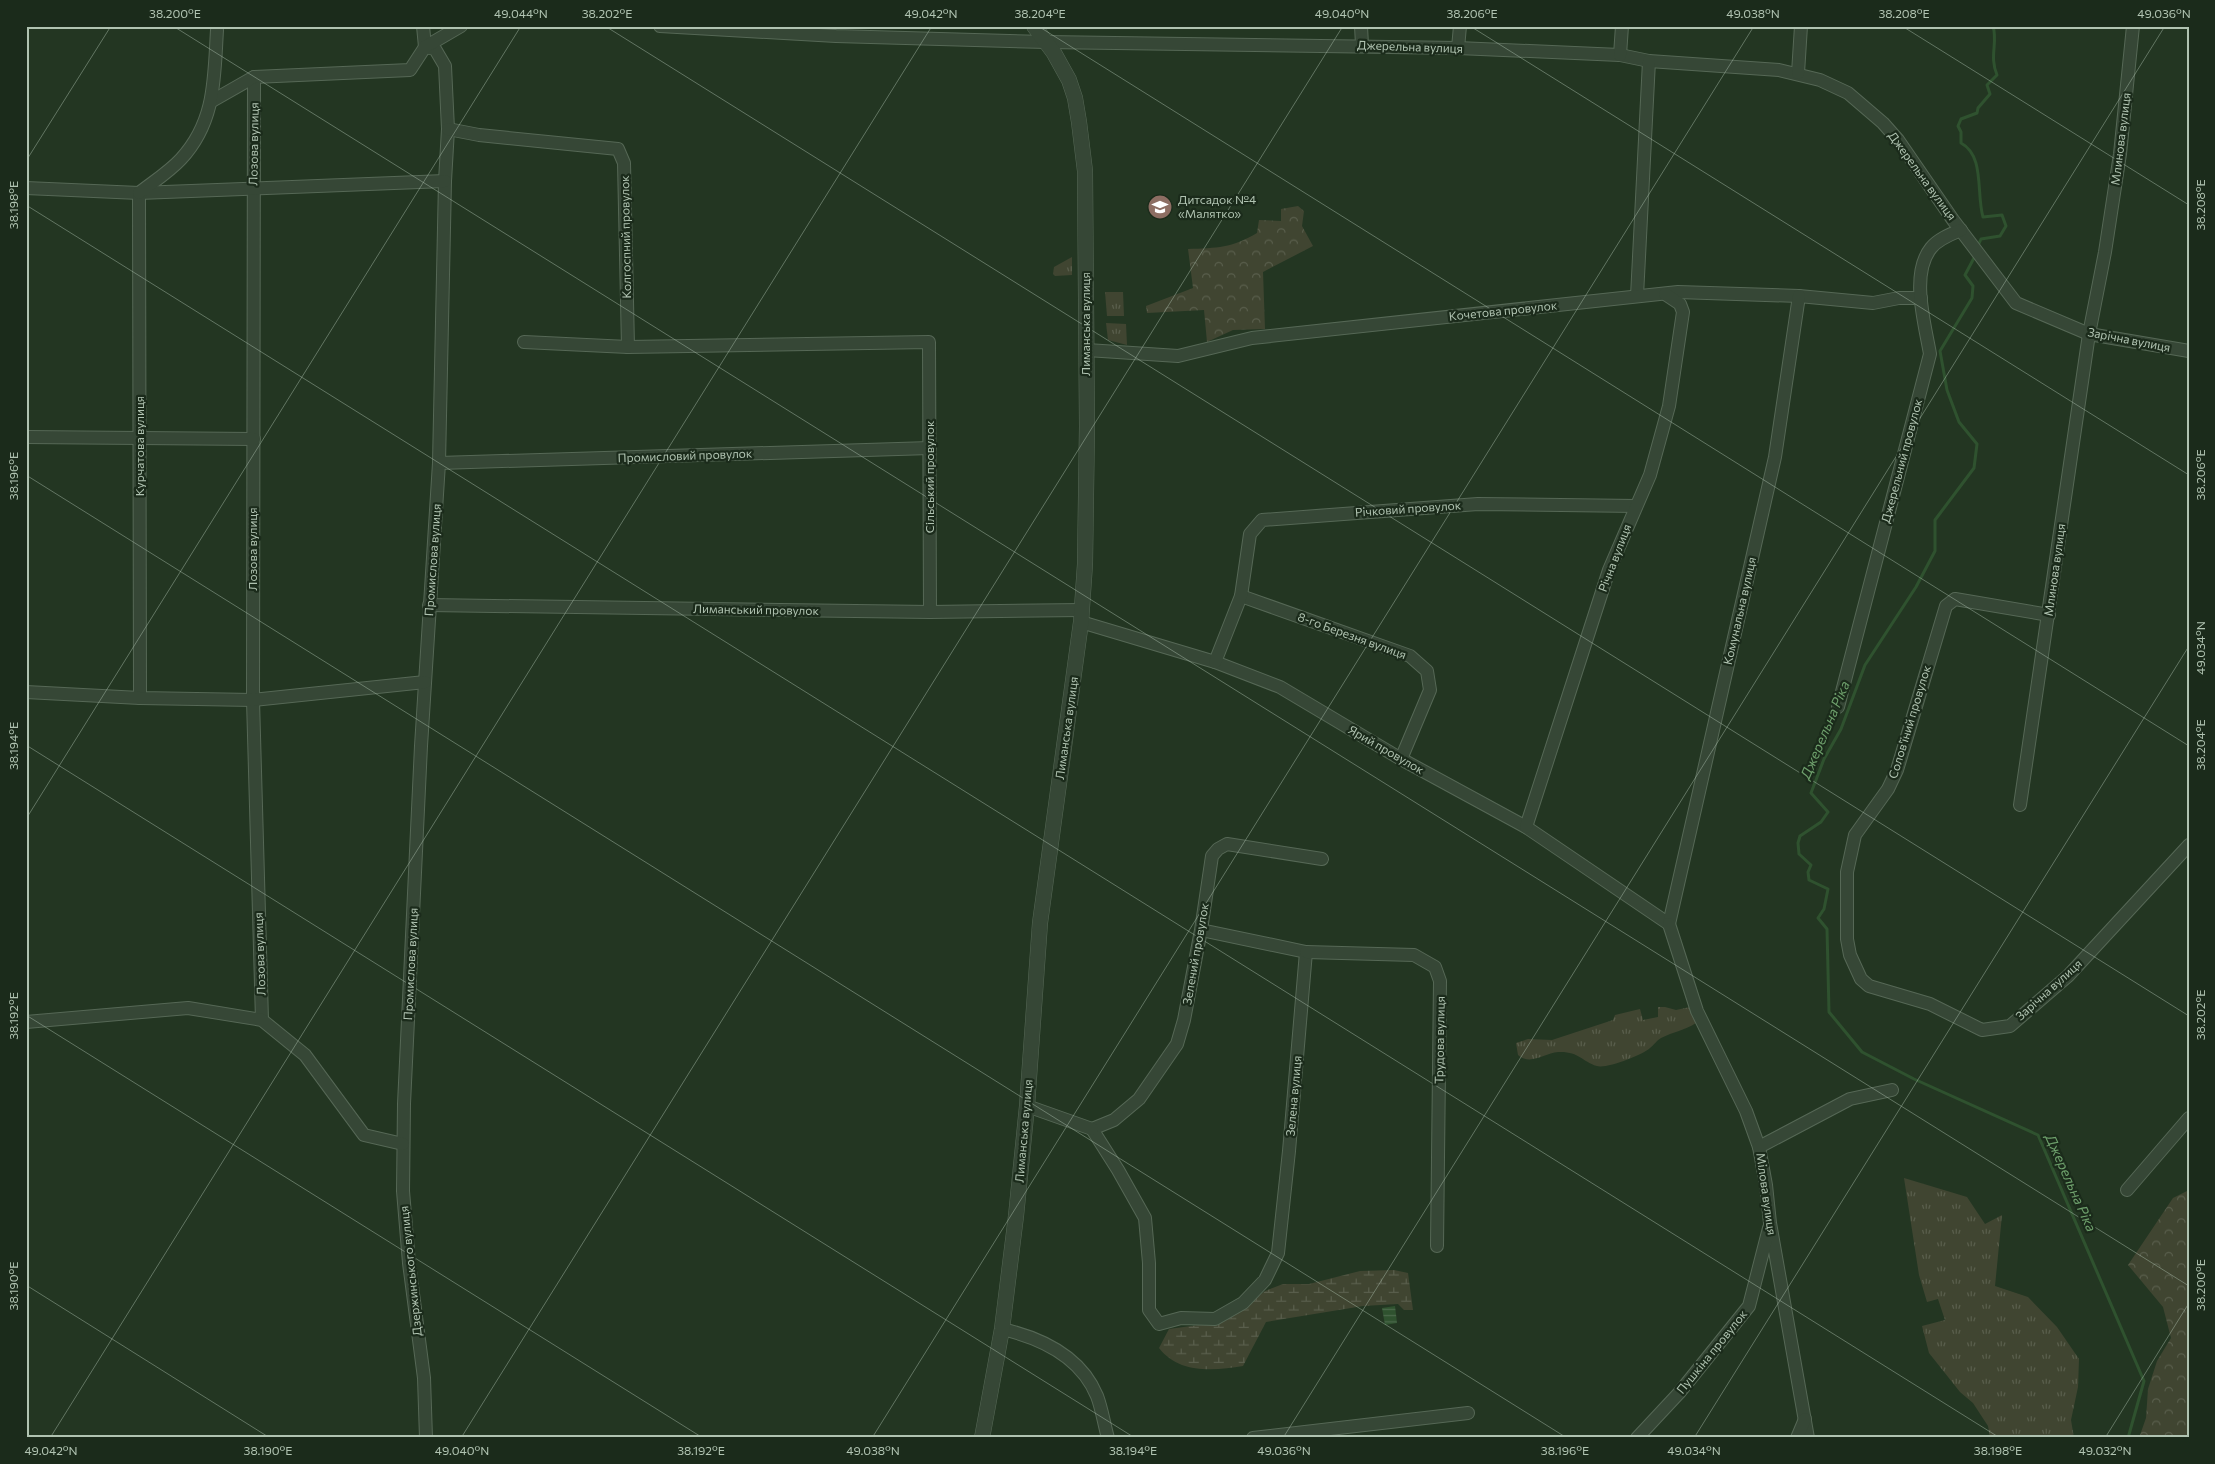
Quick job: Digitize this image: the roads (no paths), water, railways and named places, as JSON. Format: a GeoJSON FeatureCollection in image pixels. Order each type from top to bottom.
{"type":"FeatureCollection","features":[{"type":"Feature","properties":{"kind":"street"},"geometry":{"type":"LineString","coordinates":[[423,26],[425,47]]}},
{"type":"Feature","properties":{"kind":"street"},"geometry":{"type":"LineString","coordinates":[[212,101],[254,77],[410,70],[425,47],[461,26]]}},
{"type":"Feature","properties":{"kind":"street","name":"Джерельна вулиця"},"geometry":{"type":"LineString","coordinates":[[660,26],[836,31],[1046,42],[1362,45],[1458,48],[1620,55],[1649,62],[1779,70],[1798,73],[1820,80],[1848,93],[1883,123],[1912,158],[1979,254]]}},
{"type":"Feature","properties":{"kind":"street","name":"Лиманська вулиця"},"geometry":{"type":"LineString","coordinates":[[982,1438],[1002,1329],[1016,1216],[1027,1106],[1040,923],[1082,616],[1085,564],[1087,350],[1085,171],[1080,122],[1069,80],[1062,66],[1034,26]]}},
{"type":"Feature","properties":{"kind":"street"},"geometry":{"type":"LineString","coordinates":[[1361,26],[1362,45]]}},
{"type":"Feature","properties":{"kind":"street"},"geometry":{"type":"LineString","coordinates":[[1458,48],[1460,26]]}},
{"type":"Feature","properties":{"kind":"street"},"geometry":{"type":"LineString","coordinates":[[1620,55],[1622,26]]}},
{"type":"Feature","properties":{"kind":"street"},"geometry":{"type":"LineString","coordinates":[[1798,73],[1801,26]]}},
{"type":"Feature","properties":{"kind":"street","name":"Млинова вулиця"},"geometry":{"type":"LineString","coordinates":[[2020,805],[2089,334],[2105,252],[2120,154],[2133,26]]}},
{"type":"Feature","properties":{"kind":"street"},"geometry":{"type":"LineString","coordinates":[[139,193],[181,160],[201,132],[212,101],[217,30]]}},
{"type":"Feature","properties":{"kind":"street","name":"Промислова вулиця"},"geometry":{"type":"LineString","coordinates":[[404,1104],[429,605],[439,463],[445,181],[448,128],[445,66],[435,49],[425,47]]}},
{"type":"Feature","properties":{"kind":"street"},"geometry":{"type":"LineString","coordinates":[[1637,296],[1649,62]]}},
{"type":"Feature","properties":{"kind":"street","name":"Лозова вулиця"},"geometry":{"type":"LineString","coordinates":[[254,77],[253,700],[262,1020]]}},
{"type":"Feature","properties":{"kind":"street","name":"Колгоспний провулок"},"geometry":{"type":"LineString","coordinates":[[448,128],[480,135],[618,149],[624,163],[628,347]]}},
{"type":"Feature","properties":{"kind":"street"},"geometry":{"type":"LineString","coordinates":[[26,188],[139,193],[445,181]]}},
{"type":"Feature","properties":{"kind":"street","name":"Курчатова вулиця"},"geometry":{"type":"LineString","coordinates":[[139,193],[140,698]]}},
{"type":"Feature","properties":{"kind":"street","name":"Джерельний провулок"},"geometry":{"type":"LineString","coordinates":[[1838,707],[1930,354],[1921,298],[1920,281],[1923,265],[1931,248],[1945,236],[1963,233]]}},
{"type":"Feature","properties":{"kind":"street","name":"Зарічна вулиця"},"geometry":{"type":"LineString","coordinates":[[1979,254],[2016,303],[2089,334],[2189,351]]}},
{"type":"Feature","properties":{"kind":"street","name":"Кочетова провулок"},"geometry":{"type":"LineString","coordinates":[[1087,350],[1178,356],[1252,338],[1665,294],[1799,296],[1873,303],[1899,298],[1921,298]]}},
{"type":"Feature","properties":{"kind":"street","name":"Річна вулиця"},"geometry":{"type":"LineString","coordinates":[[1526,827],[1609,570],[1650,475],[1669,406],[1683,312],[1680,304],[1665,294]]}},
{"type":"Feature","properties":{"kind":"street","name":"Комунальна вулиця"},"geometry":{"type":"LineString","coordinates":[[1669,924],[1775,457],[1799,296]]}},
{"type":"Feature","properties":{"kind":"street"},"geometry":{"type":"LineString","coordinates":[[524,342],[628,347]]}},
{"type":"Feature","properties":{"kind":"street","name":"Сільський провулок"},"geometry":{"type":"LineString","coordinates":[[628,347],[930,342],[930,612]]}},
{"type":"Feature","properties":{"kind":"street"},"geometry":{"type":"LineString","coordinates":[[26,437],[254,439]]}},
{"type":"Feature","properties":{"kind":"street","name":"Промисловий провулок"},"geometry":{"type":"LineString","coordinates":[[439,463],[930,448]]}},
{"type":"Feature","properties":{"kind":"street","name":"Річковий провулок"},"geometry":{"type":"LineString","coordinates":[[1215,662],[1241,596],[1250,534],[1262,520],[1478,504],[1636,506]]}},
{"type":"Feature","properties":{"kind":"street","name":"8-го Березня вулиця"},"geometry":{"type":"LineString","coordinates":[[1241,596],[1410,656],[1427,671],[1430,690],[1401,759]]}},
{"type":"Feature","properties":{"kind":"street","name":"Солов'їний провулок"},"geometry":{"type":"LineString","coordinates":[[1854,964],[1847,939],[1847,872],[1855,835],[1888,789],[1897,770],[1946,606],[1954,599],[2048,615]]}},
{"type":"Feature","properties":{"kind":"street","name":"Лиманський провулок"},"geometry":{"type":"LineString","coordinates":[[429,605],[1082,616]]}},
{"type":"Feature","properties":{"kind":"street","name":"Ярий провулок"},"geometry":{"type":"LineString","coordinates":[[1082,616],[1215,662],[1280,687],[1401,759],[1526,827],[1669,924]]}},
{"type":"Feature","properties":{"kind":"street"},"geometry":{"type":"LineString","coordinates":[[26,692],[140,698],[253,700],[425,682]]}},
{"type":"Feature","properties":{"kind":"street","name":"Зелений провулок"},"geometry":{"type":"LineString","coordinates":[[1092,1129],[1114,1120],[1139,1099],[1177,1044],[1184,1020],[1201,930],[1212,856],[1218,849],[1227,844],[1322,859]]}},
{"type":"Feature","properties":{"kind":"street","name":"Зарічна вулиця"},"geometry":{"type":"LineString","coordinates":[[1854,964],[1861,979],[1869,986],[1930,1004],[1982,1030],[2010,1026],[2068,976],[2189,845]]}},
{"type":"Feature","properties":{"kind":"street","name":"Мілова вулиця"},"geometry":{"type":"LineString","coordinates":[[1669,924],[1697,1011],[1746,1111],[1759,1148],[1766,1185],[1770,1223],[1808,1438]]}},
{"type":"Feature","properties":{"kind":"street"},"geometry":{"type":"LineString","coordinates":[[1201,930],[1306,952]]}},
{"type":"Feature","properties":{"kind":"street","name":"Трудова вулиця"},"geometry":{"type":"LineString","coordinates":[[1306,952],[1414,956],[1435,967],[1440,981],[1437,1246]]}},
{"type":"Feature","properties":{"kind":"street","name":"Зелена вулиця"},"geometry":{"type":"LineString","coordinates":[[1092,1129],[1118,1170],[1144,1218],[1149,1263],[1149,1310],[1159,1324],[1181,1318],[1215,1319],[1244,1302],[1265,1280],[1278,1253],[1290,1151],[1306,952]]}},
{"type":"Feature","properties":{"kind":"street"},"geometry":{"type":"LineString","coordinates":[[26,1022],[188,1008],[262,1020],[305,1055],[364,1136],[404,1144]]}},
{"type":"Feature","properties":{"kind":"street"},"geometry":{"type":"LineString","coordinates":[[1759,1148],[1850,1099],[1892,1090]]}},
{"type":"Feature","properties":{"kind":"street","name":"Дзержинського вулиця"},"geometry":{"type":"LineString","coordinates":[[404,1104],[403,1192],[409,1263],[424,1378],[426,1438]]}},
{"type":"Feature","properties":{"kind":"street"},"geometry":{"type":"LineString","coordinates":[[1027,1106],[1092,1129]]}},
{"type":"Feature","properties":{"kind":"street"},"geometry":{"type":"LineString","coordinates":[[2127,1190],[2189,1118]]}},
{"type":"Feature","properties":{"kind":"street","name":"Пушкіна провулок"},"geometry":{"type":"LineString","coordinates":[[1637,1438],[1679,1393],[1749,1306],[1770,1223]]}},
{"type":"Feature","properties":{"kind":"street"},"geometry":{"type":"LineString","coordinates":[[1002,1329],[1040,1341],[1072,1360],[1088,1378],[1097,1397],[1108,1438]]}},
{"type":"Feature","properties":{"kind":"street"},"geometry":{"type":"LineString","coordinates":[[1253,1438],[1468,1413]]}},
{"type":"Feature","properties":{"kind":"street"},"geometry":{"type":"LineString","coordinates":[[1797,1438],[1805,1419]]}},
{"type":"Feature","properties":{"kind":"waterway","name":"Джерельна Ріка"},"geometry":{"type":"LineString","coordinates":[[1977,248],[1981,239],[2000,236],[2006,226],[2002,215],[1983,217],[1977,166],[1969,149],[1961,143],[1961,132],[1958,126],[1961,119],[1977,113],[1978,108],[1990,94],[1987,85],[1997,75],[1994,62],[1995,38],[1993,26]]}},
{"type":"Feature","properties":{"kind":"waterway","name":"Джерельна Ріка"},"geometry":{"type":"LineString","coordinates":[[1975,256],[1965,275],[1973,286],[1972,298],[1940,351],[1947,390],[1959,422],[1977,444],[1974,468],[1935,520],[1935,551],[1916,587],[1865,665],[1841,729],[1824,759],[1811,793],[1828,812],[1821,822],[1800,836],[1798,843],[1799,854],[1811,865],[1808,872],[1809,880],[1828,889],[1824,909],[1818,918],[1827,929],[1829,1012],[1862,1052],[1914,1079],[2038,1135],[2144,1381],[2128,1438]]}},
{"type":"Feature","properties":{"kind":"place","name":"Дитсадок №4 «Малятко»"},"geometry":{"type":"Point","coordinates":[1160,207]}}]}
